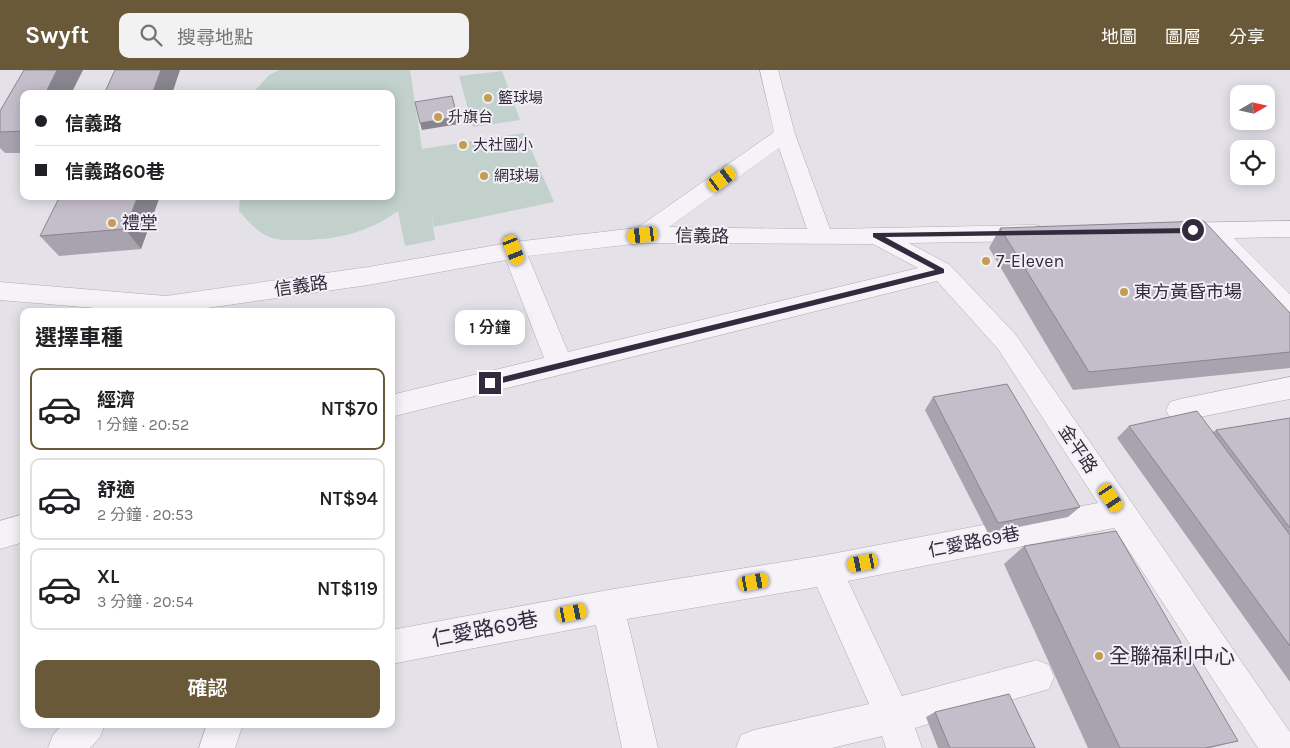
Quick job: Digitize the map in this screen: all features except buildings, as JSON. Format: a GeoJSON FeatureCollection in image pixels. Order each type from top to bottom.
{"type":"FeatureCollection","features":[{"type":"Feature","properties":{"kind":"street"},"geometry":{"type":"LineString","coordinates":[[769,70],[785,134],[821,237]]}},
{"type":"Feature","properties":{"kind":"street"},"geometry":{"type":"LineString","coordinates":[[643,235],[785,134]]}},
{"type":"Feature","properties":{"kind":"street"},"geometry":{"type":"LineString","coordinates":[[1154,231],[1290,229]]}},
{"type":"Feature","properties":{"kind":"street"},"geometry":{"type":"LineString","coordinates":[[1213,230],[1290,310]]}},
{"type":"Feature","properties":{"kind":"street","name":"信義路"},"geometry":{"type":"LineString","coordinates":[[0,291],[166,308],[368,276],[514,250],[643,235],[821,237],[1054,232]]}},
{"type":"Feature","properties":{"kind":"street","name":"金平路"},"geometry":{"type":"LineString","coordinates":[[876,235],[942,271],[1007,342],[1279,748]]}},
{"type":"Feature","properties":{"kind":"street"},"geometry":{"type":"LineString","coordinates":[[514,250],[560,366]]}},
{"type":"Feature","properties":{"kind":"street"},"geometry":{"type":"LineString","coordinates":[[395,405],[942,271]]}},
{"type":"Feature","properties":{"kind":"street"},"geometry":{"type":"LineString","coordinates":[[1180,410],[1290,388]]}},
{"type":"Feature","properties":{"kind":"street","name":"仁愛路69巷"},"geometry":{"type":"LineString","coordinates":[[395,646],[608,606],[826,570],[1122,513]]}},
{"type":"Feature","properties":{"kind":"street"},"geometry":{"type":"LineString","coordinates":[[0,535],[20,529]]}},
{"type":"Feature","properties":{"kind":"street"},"geometry":{"type":"LineString","coordinates":[[826,570],[898,732]]}},
{"type":"Feature","properties":{"kind":"street"},"geometry":{"type":"LineString","coordinates":[[608,606],[640,748]]}},
{"type":"Feature","properties":{"kind":"street"},"geometry":{"type":"LineString","coordinates":[[754,748],[898,732],[1037,677]]}},
{"type":"Feature","properties":{"kind":"street"},"geometry":{"type":"LineString","coordinates":[[66,748],[84,728]]}},
{"type":"Feature","properties":{"kind":"street"},"geometry":{"type":"LineString","coordinates":[[217,748],[224,728]]}},
{"type":"Feature","properties":{"kind":"shaded area"},"geometry":{"type":"Polygon","coordinates":[[[279,70],[410,70],[422,149],[524,133],[554,202],[434,227],[431,210],[435,240],[405,246],[398,211],[376,224],[340,236],[314,240],[271,238],[248,222],[239,211],[240,200],[395,200],[395,90],[256,90],[269,75],[279,70]]]}},
{"type":"Feature","properties":{"kind":"shaded area","name":"籃球場"},"geometry":{"type":"Polygon","coordinates":[[[502,71],[520,120],[473,127],[459,76],[502,71]]]}},
{"type":"Feature","properties":{"kind":"place","name":"籃球場"},"geometry":{"type":"Point","coordinates":[488,98]}},
{"type":"Feature","properties":{"kind":"place","name":"升旗台"},"geometry":{"type":"Point","coordinates":[438,117]}},
{"type":"Feature","properties":{"kind":"place","name":"大社國小"},"geometry":{"type":"Point","coordinates":[463,145]}},
{"type":"Feature","properties":{"kind":"place","name":"網球場"},"geometry":{"type":"Point","coordinates":[484,176]}},
{"type":"Feature","properties":{"kind":"place","name":"禮堂"},"geometry":{"type":"Point","coordinates":[112,223]}},
{"type":"Feature","properties":{"kind":"place","name":"7-Eleven"},"geometry":{"type":"Point","coordinates":[986,261]}},
{"type":"Feature","properties":{"kind":"place","name":"東方黃昏市場"},"geometry":{"type":"Point","coordinates":[1124,292]}},
{"type":"Feature","properties":{"kind":"place","name":"全聯福利中心"},"geometry":{"type":"Point","coordinates":[1099,656]}},
{"type":"Feature","properties":{"kind":"route"},"geometry":{"type":"LineString","coordinates":[[490,383],[942,271],[876,235],[1193,230]]}}]}
